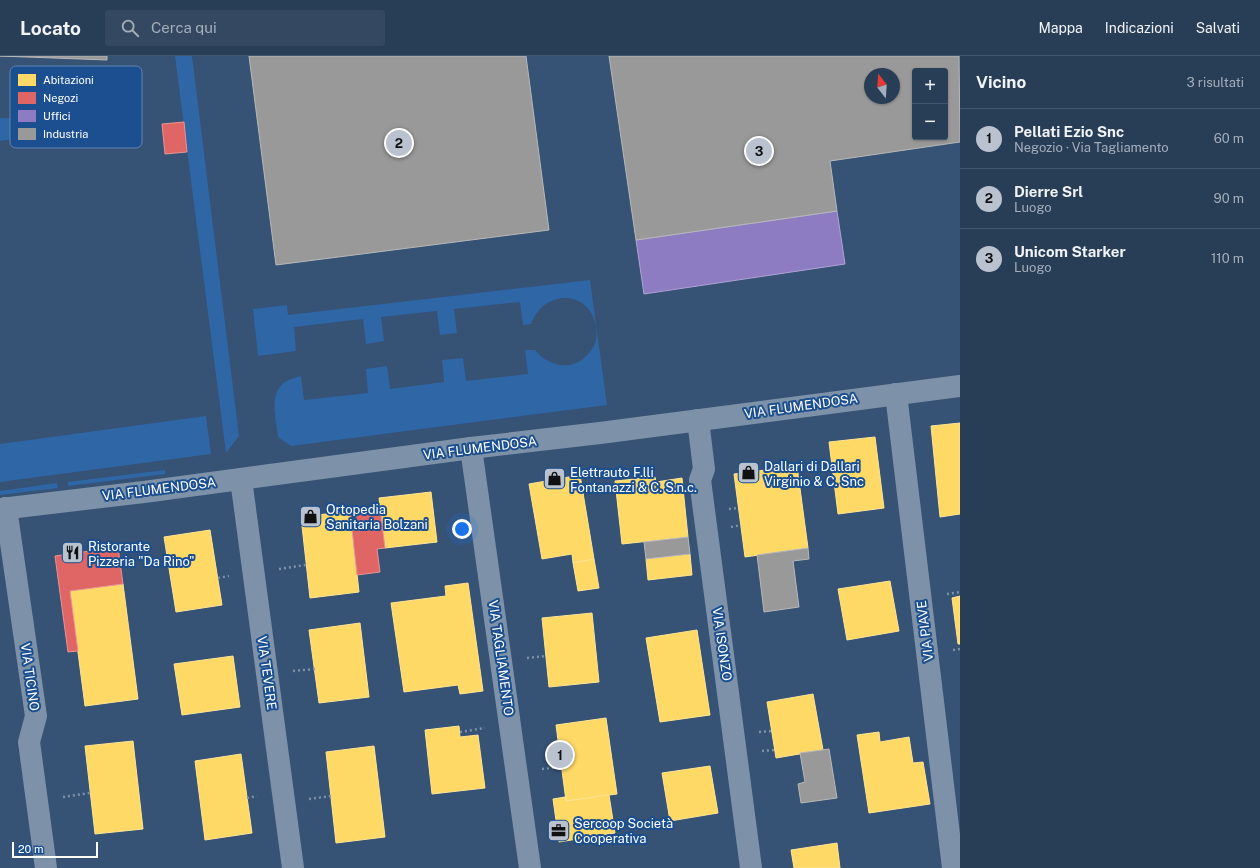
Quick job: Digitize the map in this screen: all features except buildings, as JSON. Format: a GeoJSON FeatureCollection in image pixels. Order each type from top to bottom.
{"type":"FeatureCollection","features":[{"type":"Feature","properties":{"kind":"street","name":"VIA FLUMENDOSA"},"geometry":{"type":"LineString","coordinates":[[3,509],[960,386]]}},
{"type":"Feature","properties":{"kind":"street","name":"VIA PIAVE"},"geometry":{"type":"LineString","coordinates":[[896,394],[953,868]]}},
{"type":"Feature","properties":{"kind":"street","name":"VIA ISONZO"},"geometry":{"type":"LineString","coordinates":[[698,420],[704,469],[700,480],[751,868]]}},
{"type":"Feature","properties":{"kind":"street","name":"VIA TAGLIAMENTO"},"geometry":{"type":"LineString","coordinates":[[471,448],[530,868]]}},
{"type":"Feature","properties":{"kind":"street","name":"VIA TEVERE"},"geometry":{"type":"LineString","coordinates":[[241,479],[293,868]]}},
{"type":"Feature","properties":{"kind":"street","name":"VIA TICINO"},"geometry":{"type":"LineString","coordinates":[[3,509],[36,716],[29,742],[46,868]]}},
{"type":"Feature","properties":{"kind":"path"},"geometry":{"type":"LineString","coordinates":[[272,570],[306,566]]}},
{"type":"Feature","properties":{"kind":"path"},"geometry":{"type":"LineString","coordinates":[[523,658],[546,656]]}},
{"type":"Feature","properties":{"kind":"path"},"geometry":{"type":"LineString","coordinates":[[293,671],[314,669]]}},
{"type":"Feature","properties":{"kind":"path"},"geometry":{"type":"LineString","coordinates":[[460,732],[491,728]]}},
{"type":"Feature","properties":{"kind":"path"},"geometry":{"type":"LineString","coordinates":[[539,770],[561,767]]}},
{"type":"Feature","properties":{"kind":"path"},"geometry":{"type":"LineString","coordinates":[[58,797],[90,793]]}},
{"type":"Feature","properties":{"kind":"path"},"geometry":{"type":"LineString","coordinates":[[302,800],[330,796]]}},
{"type":"Feature","properties":{"kind":"shaded area"},"geometry":{"type":"Polygon","coordinates":[[[175,56],[192,56],[239,436],[226,453],[175,56]]]}},
{"type":"Feature","properties":{"kind":"shaded area"},"geometry":{"type":"Polygon","coordinates":[[[0,118],[10,118],[10,140],[0,141],[0,118]]]}},
{"type":"Feature","properties":{"kind":"shaded area"},"geometry":{"type":"Polygon","coordinates":[[[590,280],[607,405],[291,446],[278,437],[274,405],[275,397],[282,384],[294,378],[301,376],[304,400],[368,393],[366,369],[387,366],[390,389],[444,382],[442,360],[463,358],[466,381],[528,374],[525,350],[535,350],[546,360],[555,364],[573,364],[585,357],[594,346],[596,326],[592,314],[585,305],[576,300],[566,298],[555,299],[546,304],[537,313],[531,324],[523,325],[520,302],[454,309],[457,333],[440,335],[437,311],[381,317],[384,341],[366,344],[363,319],[294,327],[296,351],[258,356],[253,309],[287,305],[288,315],[590,280]]]}},
{"type":"Feature","properties":{"kind":"shaded area"},"geometry":{"type":"Polygon","coordinates":[[[206,416],[211,454],[0,482],[0,444],[206,416]]]}},
{"type":"Feature","properties":{"kind":"shaded area"},"geometry":{"type":"Polygon","coordinates":[[[165,470],[165,474],[68,486],[68,482],[165,470]]]}},
{"type":"Feature","properties":{"kind":"shaded area"},"geometry":{"type":"Polygon","coordinates":[[[57,483],[58,488],[0,495],[0,491],[57,483]]]}},
{"type":"Feature","properties":{"kind":"place","name":"Dierre Srl"},"geometry":{"type":"Point","coordinates":[399,143]}},
{"type":"Feature","properties":{"kind":"place","name":"Unicom Starker"},"geometry":{"type":"Point","coordinates":[759,151]}},
{"type":"Feature","properties":{"kind":"place","name":"Dallari di Dallari Virginio & C. Snc"},"geometry":{"type":"Point","coordinates":[748,473]}},
{"type":"Feature","properties":{"kind":"place","name":"Elettrauto F.lli Fontanazzi & C. S.n.c."},"geometry":{"type":"Point","coordinates":[554,479]}},
{"type":"Feature","properties":{"kind":"place","name":"Ortopedia Sanitaria Bolzani"},"geometry":{"type":"Point","coordinates":[311,516]}},
{"type":"Feature","properties":{"kind":"place","name":"Ristorante Pizzeria \"Da Rino\""},"geometry":{"type":"Point","coordinates":[73,553]}},
{"type":"Feature","properties":{"kind":"place","name":"Pellati Ezio Snc"},"geometry":{"type":"Point","coordinates":[560,755]}},
{"type":"Feature","properties":{"kind":"place","name":"Sercoop Società Cooperativa"},"geometry":{"type":"Point","coordinates":[558,830]}}]}
